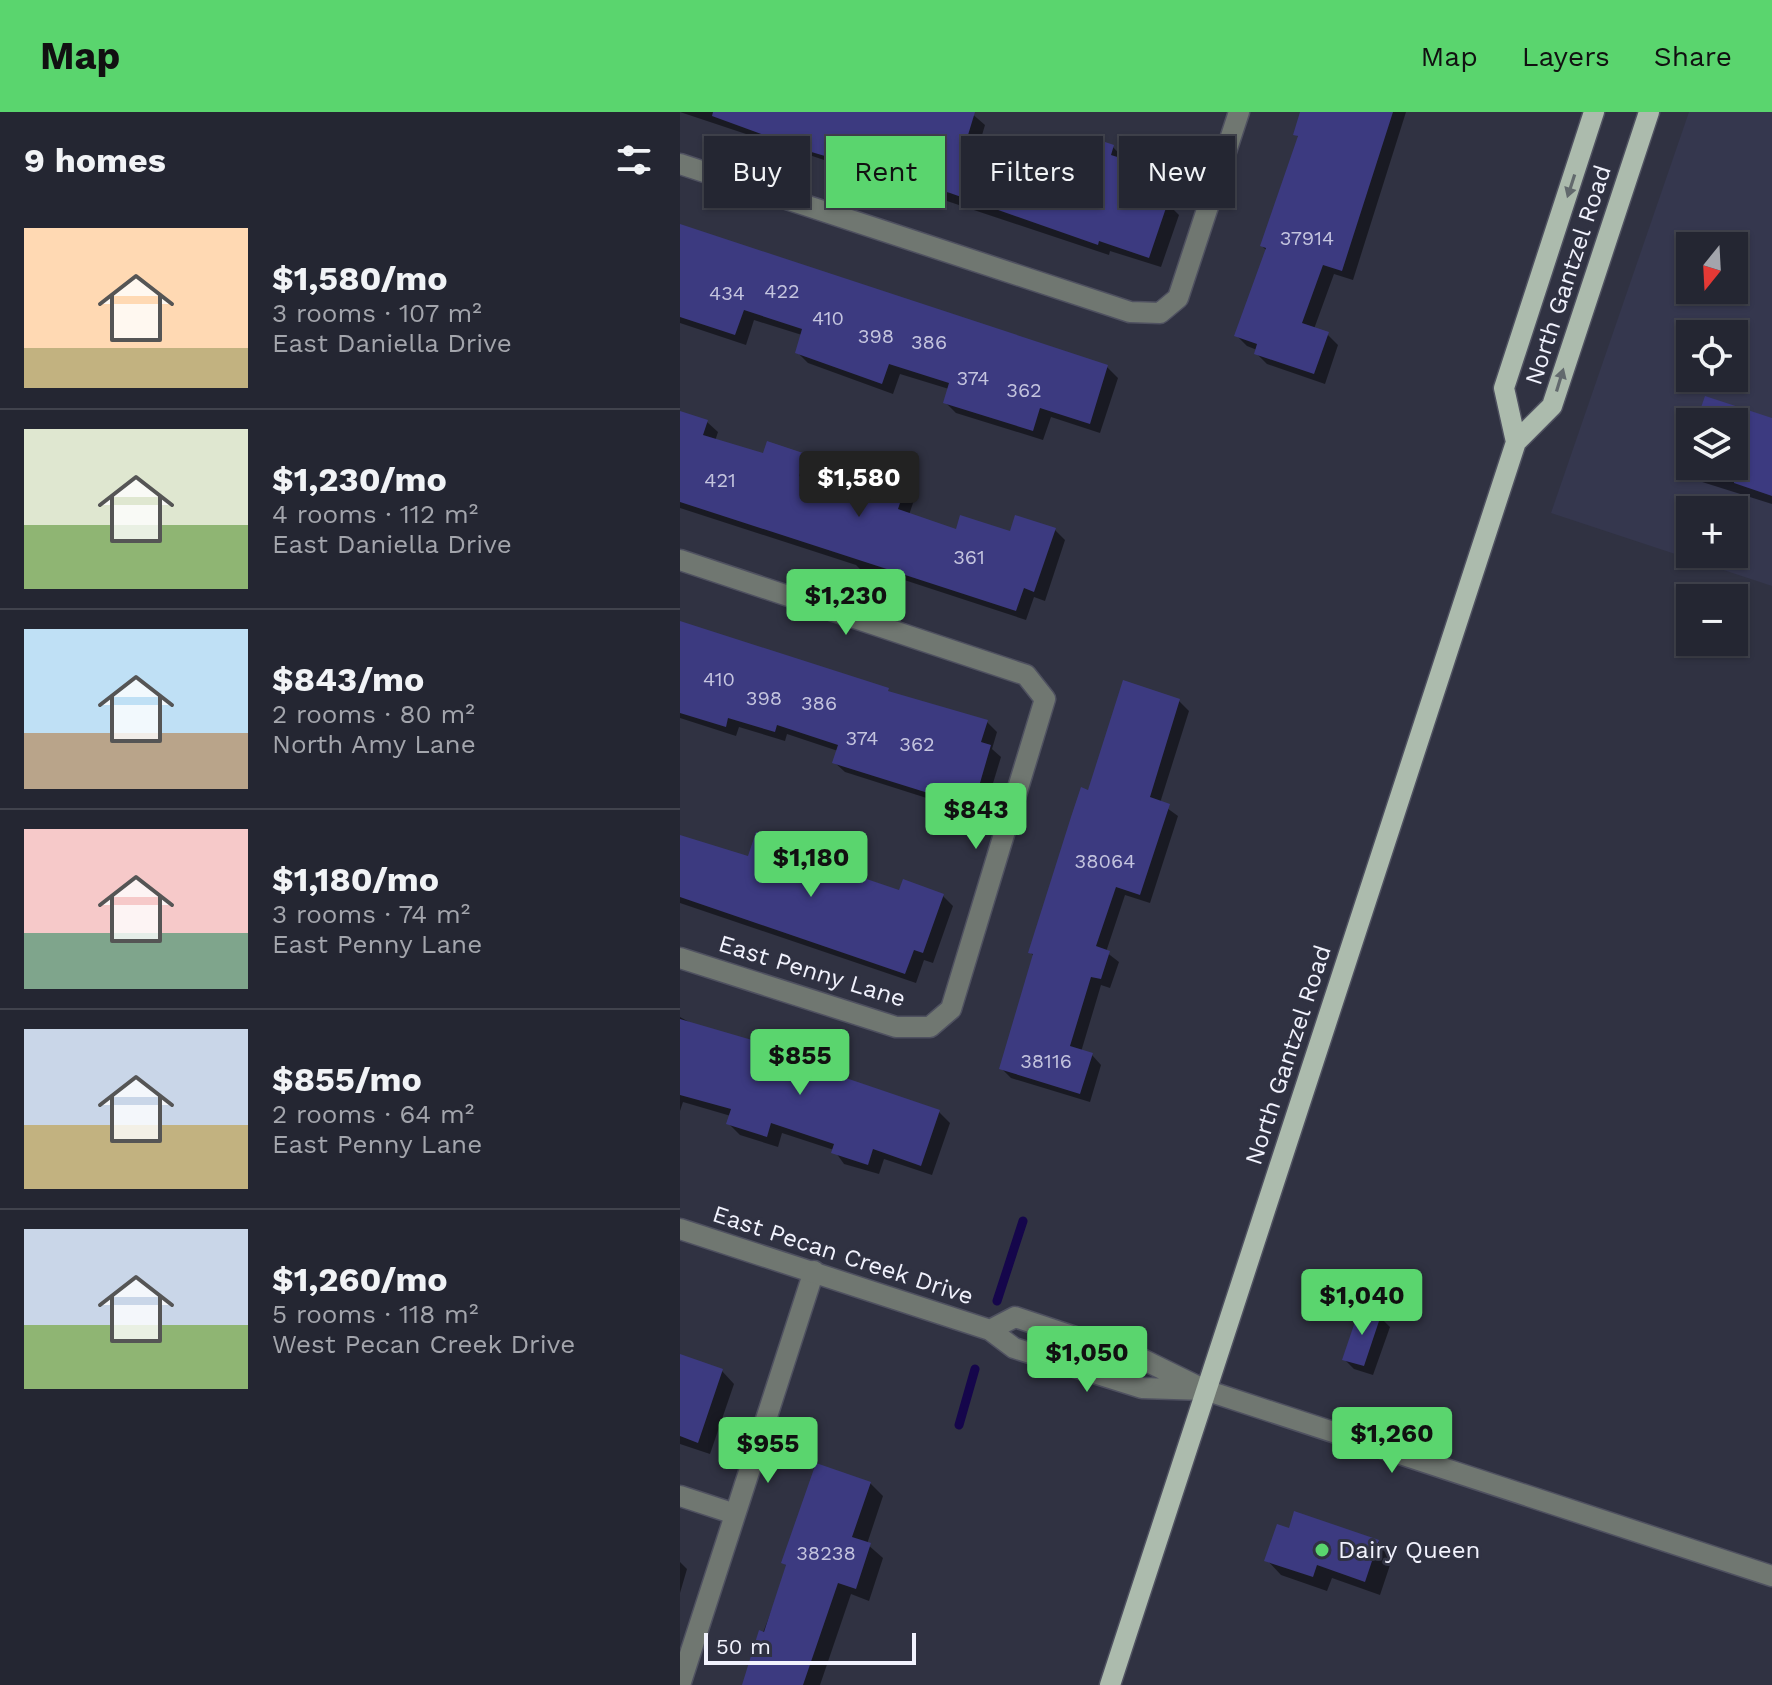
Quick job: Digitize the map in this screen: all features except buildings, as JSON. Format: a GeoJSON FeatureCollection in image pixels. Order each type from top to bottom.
{"type":"FeatureCollection","features":[{"type":"Feature","properties":{"kind":"main road","name":"North Gantzel Road"},"geometry":{"type":"LineString","coordinates":[[1516,442],[1504,388],[1594,112]]}},
{"type":"Feature","properties":{"kind":"main road","name":"North Gantzel Road"},"geometry":{"type":"LineString","coordinates":[[1110,1685],[1516,442],[1552,406],[1649,112]]}},
{"type":"Feature","properties":{"kind":"street"},"geometry":{"type":"LineString","coordinates":[[680,164],[1130,312],[1160,313],[1178,298],[1239,112]]}},
{"type":"Feature","properties":{"kind":"street","name":"East Penny Lane"},"geometry":{"type":"LineString","coordinates":[[680,560],[1026,675],[1045,699],[951,1009],[930,1027],[896,1027],[680,958]]}},
{"type":"Feature","properties":{"kind":"street","name":"East Pecan Creek Drive"},"geometry":{"type":"LineString","coordinates":[[680,1229],[990,1330],[1014,1348],[1142,1388],[1205,1390]]}},
{"type":"Feature","properties":{"kind":"street"},"geometry":{"type":"LineString","coordinates":[[680,1685],[814,1271]]}},
{"type":"Feature","properties":{"kind":"street","name":"East Pecan Creek Drive"},"geometry":{"type":"LineString","coordinates":[[990,1330],[1015,1317],[1144,1360],[1205,1390]]}},
{"type":"Feature","properties":{"kind":"street"},"geometry":{"type":"LineString","coordinates":[[1205,1390],[1772,1576]]}},
{"type":"Feature","properties":{"kind":"street"},"geometry":{"type":"LineString","coordinates":[[680,1496],[735,1514]]}},
{"type":"Feature","properties":{"kind":"shaded area"},"geometry":{"type":"Polygon","coordinates":[[[1689,112],[1772,112],[1772,586],[1718,568],[1748,568],[1748,496],[1676,496],[1676,554],[1551,513],[1689,112]]]}},
{"type":"Feature","properties":{"kind":"waterway"},"geometry":{"type":"LineString","coordinates":[[997,1301],[1023,1221]]}},
{"type":"Feature","properties":{"kind":"waterway"},"geometry":{"type":"LineString","coordinates":[[959,1425],[975,1369]]}},
{"type":"Feature","properties":{"kind":"place","name":"Dairy Queen"},"geometry":{"type":"Point","coordinates":[1322,1550]}}]}
